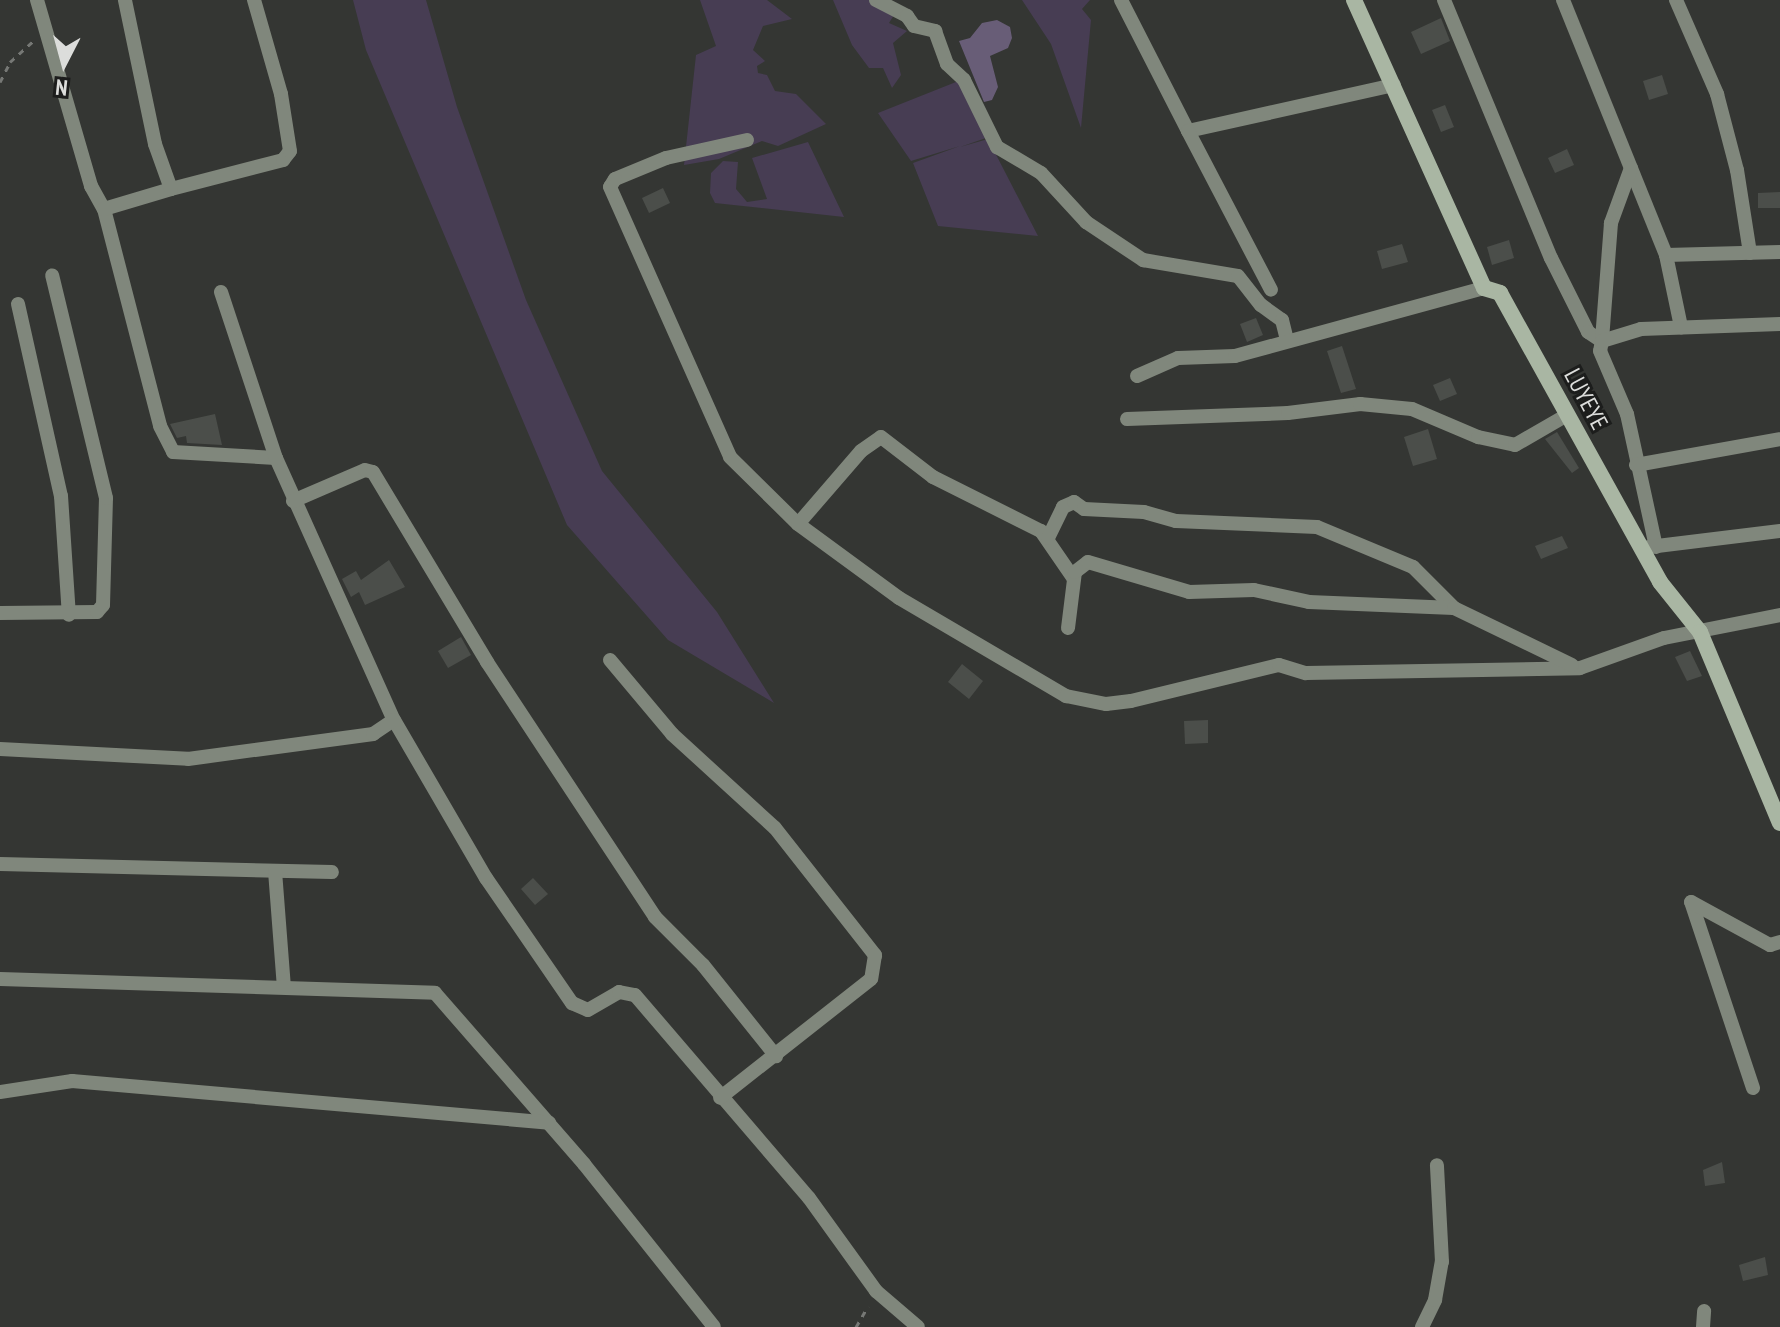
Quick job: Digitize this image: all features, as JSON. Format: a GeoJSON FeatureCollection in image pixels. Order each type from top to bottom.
{"type":"FeatureCollection","features":[{"type":"Feature","properties":{"kind":"street"},"geometry":{"type":"LineString","coordinates":[[37,0],[91,186],[104,209],[160,426],[173,452],[276,458]]}},
{"type":"Feature","properties":{"kind":"street"},"geometry":{"type":"LineString","coordinates":[[125,0],[155,144],[171,189]]}},
{"type":"Feature","properties":{"kind":"street"},"geometry":{"type":"LineString","coordinates":[[104,209],[283,160],[290,151],[281,94],[254,0]]}},
{"type":"Feature","properties":{"kind":"street"},"geometry":{"type":"LineString","coordinates":[[876,0],[907,16],[914,26],[935,31],[947,64],[964,80],[997,147],[1041,173],[1086,222],[1143,260],[1238,276],[1261,305],[1282,320],[1287,340]]}},
{"type":"Feature","properties":{"kind":"street"},"geometry":{"type":"LineString","coordinates":[[1121,0],[1271,290]]}},
{"type":"Feature","properties":{"kind":"street","name":"LUYEYE"},"geometry":{"type":"LineString","coordinates":[[1354,0],[1484,288],[1500,293],[1567,415],[1700,632],[1780,823]]}},
{"type":"Feature","properties":{"kind":"street"},"geometry":{"type":"LineString","coordinates":[[1444,0],[1551,258],[1588,332],[1602,341],[1641,329],[1780,324]]}},
{"type":"Feature","properties":{"kind":"street"},"geometry":{"type":"LineString","coordinates":[[1563,0],[1666,255],[1681,327]]}},
{"type":"Feature","properties":{"kind":"street"},"geometry":{"type":"LineString","coordinates":[[1676,0],[1717,94],[1737,170],[1750,253]]}},
{"type":"Feature","properties":{"kind":"street"},"geometry":{"type":"LineString","coordinates":[[1188,131],[1394,85]]}},
{"type":"Feature","properties":{"kind":"street"},"geometry":{"type":"LineString","coordinates":[[747,140],[666,158],[615,179],[610,187],[730,457],[798,524],[930,620],[1069,698],[1106,704],[1131,701],[1279,665],[1306,673],[1580,668],[1664,638],[1780,615]]}},
{"type":"Feature","properties":{"kind":"street"},"geometry":{"type":"LineString","coordinates":[[1631,168],[1611,223],[1600,351],[1627,414],[1648,547],[1780,531]]}},
{"type":"Feature","properties":{"kind":"street"},"geometry":{"type":"LineString","coordinates":[[1666,255],[1780,252]]}},
{"type":"Feature","properties":{"kind":"street"},"geometry":{"type":"LineString","coordinates":[[0,613],[69,615],[102,610],[106,498],[52,275]]}},
{"type":"Feature","properties":{"kind":"street"},"geometry":{"type":"LineString","coordinates":[[1137,376],[1178,358],[1235,356],[1484,288]]}},
{"type":"Feature","properties":{"kind":"street"},"geometry":{"type":"LineString","coordinates":[[221,292],[293,501],[394,720],[486,878],[572,1003],[588,1010],[619,992],[635,995],[720,1098],[809,1198],[876,1291],[918,1327]]}},
{"type":"Feature","properties":{"kind":"street"},"geometry":{"type":"LineString","coordinates":[[18,304],[61,496],[69,615]]}},
{"type":"Feature","properties":{"kind":"street"},"geometry":{"type":"LineString","coordinates":[[1127,419],[1288,413],[1360,404],[1412,409],[1478,437],[1515,445],[1567,415]]}},
{"type":"Feature","properties":{"kind":"street"},"geometry":{"type":"LineString","coordinates":[[798,524],[861,451],[881,437],[933,477],[1027,522],[1048,538],[1074,579]]}},
{"type":"Feature","properties":{"kind":"street"},"geometry":{"type":"LineString","coordinates":[[1636,465],[1780,439]]}},
{"type":"Feature","properties":{"kind":"street"},"geometry":{"type":"LineString","coordinates":[[293,501],[365,470],[373,472],[487,662],[655,917],[703,965],[776,1056]]}},
{"type":"Feature","properties":{"kind":"street"},"geometry":{"type":"LineString","coordinates":[[1048,538],[1063,507],[1074,502],[1084,509],[1144,512],[1176,521],[1317,527],[1409,564],[1454,608],[1580,668]]}},
{"type":"Feature","properties":{"kind":"street"},"geometry":{"type":"LineString","coordinates":[[1068,628],[1077,569],[1088,562],[1189,592],[1254,590],[1309,602],[1454,608]]}},
{"type":"Feature","properties":{"kind":"street"},"geometry":{"type":"LineString","coordinates":[[610,660],[672,734],[775,828],[875,955],[871,979],[720,1098]]}},
{"type":"Feature","properties":{"kind":"street"},"geometry":{"type":"LineString","coordinates":[[0,749],[188,759],[373,734],[394,720]]}},
{"type":"Feature","properties":{"kind":"street"},"geometry":{"type":"LineString","coordinates":[[0,864],[332,872]]}},
{"type":"Feature","properties":{"kind":"street"},"geometry":{"type":"LineString","coordinates":[[275,871],[284,987]]}},
{"type":"Feature","properties":{"kind":"street"},"geometry":{"type":"LineString","coordinates":[[1753,1088],[1691,902],[1770,945],[1780,942]]}},
{"type":"Feature","properties":{"kind":"street"},"geometry":{"type":"LineString","coordinates":[[0,979],[435,993],[549,1123],[714,1327]]}},
{"type":"Feature","properties":{"kind":"street"},"geometry":{"type":"LineString","coordinates":[[0,1092],[72,1081],[549,1123]]}},
{"type":"Feature","properties":{"kind":"street"},"geometry":{"type":"LineString","coordinates":[[1422,1327],[1435,1300],[1442,1262],[1437,1165]]}},
{"type":"Feature","properties":{"kind":"street"},"geometry":{"type":"LineString","coordinates":[[1703,1327],[1704,1311]]}},
{"type":"Feature","properties":{"kind":"path"},"geometry":{"type":"LineString","coordinates":[[0,82],[10,62],[45,31]]}},
{"type":"Feature","properties":{"kind":"path"},"geometry":{"type":"LineString","coordinates":[[856,1327],[876,1291]]}},
{"type":"Feature","properties":{"kind":"shaded area"},"geometry":{"type":"Polygon","coordinates":[[[353,0],[426,0],[457,107],[526,300],[602,471],[717,612],[774,703],[668,640],[567,525],[366,50],[353,0]]]}},
{"type":"Feature","properties":{"kind":"shaded area"},"geometry":{"type":"Polygon","coordinates":[[[700,0],[767,0],[792,19],[763,26],[753,50],[765,61],[757,66],[758,73],[767,75],[775,91],[796,94],[826,124],[778,146],[762,141],[719,159],[684,165],[696,55],[716,46],[700,0]]]}},
{"type":"Feature","properties":{"kind":"shaded area"},"geometry":{"type":"Polygon","coordinates":[[[833,0],[877,0],[894,15],[889,23],[907,31],[893,43],[901,75],[892,88],[883,68],[869,68],[852,45],[833,0]]]}},
{"type":"Feature","properties":{"kind":"shaded area"},"geometry":{"type":"Polygon","coordinates":[[[1022,0],[1090,0],[1082,9],[1091,20],[1081,128],[1051,44],[1022,0]]]}},
{"type":"Feature","properties":{"kind":"shaded area"},"geometry":{"type":"Polygon","coordinates":[[[997,20],[1010,27],[1012,38],[1008,48],[990,56],[998,87],[992,100],[984,102],[959,41],[970,38],[982,23],[997,20]]]}},
{"type":"Feature","properties":{"kind":"shaded area"},"geometry":{"type":"Polygon","coordinates":[[[961,80],[986,138],[960,147],[988,139],[1038,236],[938,226],[913,163],[960,146],[911,161],[878,113],[961,80]]]}},
{"type":"Feature","properties":{"kind":"shaded area"},"geometry":{"type":"Polygon","coordinates":[[[808,142],[844,217],[715,203],[710,193],[711,173],[723,161],[738,162],[736,189],[747,202],[767,199],[752,158],[808,142]]]}},
{"type":"Feature","properties":{"kind":"building"},"geometry":{"type":"Polygon","coordinates":[[[1441,18],[1450,41],[1421,54],[1411,32],[1441,18]]]}},
{"type":"Feature","properties":{"kind":"building"},"geometry":{"type":"Polygon","coordinates":[[[1662,75],[1668,94],[1649,100],[1643,81],[1662,75]]]}},
{"type":"Feature","properties":{"kind":"building"},"geometry":{"type":"Polygon","coordinates":[[[1445,105],[1454,127],[1441,132],[1432,110],[1445,105]]]}},
{"type":"Feature","properties":{"kind":"building"},"geometry":{"type":"Polygon","coordinates":[[[1567,149],[1574,165],[1555,173],[1548,158],[1567,149]]]}},
{"type":"Feature","properties":{"kind":"building"},"geometry":{"type":"Polygon","coordinates":[[[663,188],[670,203],[649,213],[642,198],[663,188]]]}},
{"type":"Feature","properties":{"kind":"building"},"geometry":{"type":"Polygon","coordinates":[[[1780,192],[1780,208],[1758,208],[1758,193],[1780,192]]]}},
{"type":"Feature","properties":{"kind":"building"},"geometry":{"type":"Polygon","coordinates":[[[1509,240],[1514,258],[1492,265],[1487,247],[1509,240]]]}},
{"type":"Feature","properties":{"kind":"building"},"geometry":{"type":"Polygon","coordinates":[[[1402,244],[1408,262],[1382,269],[1377,251],[1402,244]]]}},
{"type":"Feature","properties":{"kind":"building"},"geometry":{"type":"Polygon","coordinates":[[[1256,318],[1263,335],[1247,342],[1240,324],[1256,318]]]}},
{"type":"Feature","properties":{"kind":"building"},"geometry":{"type":"Polygon","coordinates":[[[1342,346],[1356,389],[1341,393],[1327,351],[1342,346]]]}},
{"type":"Feature","properties":{"kind":"building"},"geometry":{"type":"Polygon","coordinates":[[[1450,378],[1457,394],[1440,401],[1433,385],[1450,378]]]}},
{"type":"Feature","properties":{"kind":"building"},"geometry":{"type":"Polygon","coordinates":[[[215,414],[222,445],[187,443],[186,436],[177,438],[170,424],[215,414]]]}},
{"type":"Feature","properties":{"kind":"building"},"geometry":{"type":"Polygon","coordinates":[[[1428,429],[1437,459],[1413,466],[1404,437],[1428,429]]]}},
{"type":"Feature","properties":{"kind":"building"},"geometry":{"type":"Polygon","coordinates":[[[1557,432],[1579,468],[1572,473],[1545,439],[1557,432]]]}},
{"type":"Feature","properties":{"kind":"building"},"geometry":{"type":"Polygon","coordinates":[[[1562,536],[1568,548],[1541,559],[1535,546],[1562,536]]]}},
{"type":"Feature","properties":{"kind":"building"},"geometry":{"type":"Polygon","coordinates":[[[389,560],[405,587],[365,605],[359,592],[351,597],[342,579],[356,571],[361,580],[389,560]]]}},
{"type":"Feature","properties":{"kind":"building"},"geometry":{"type":"Polygon","coordinates":[[[461,637],[471,655],[448,668],[438,651],[461,637]]]}},
{"type":"Feature","properties":{"kind":"building"},"geometry":{"type":"Polygon","coordinates":[[[1690,651],[1702,676],[1687,681],[1675,657],[1690,651]]]}},
{"type":"Feature","properties":{"kind":"building"},"geometry":{"type":"Polygon","coordinates":[[[962,664],[983,681],[969,699],[948,682],[962,664]]]}},
{"type":"Feature","properties":{"kind":"building"},"geometry":{"type":"Polygon","coordinates":[[[1208,720],[1208,743],[1185,744],[1184,721],[1208,720]]]}},
{"type":"Feature","properties":{"kind":"building"},"geometry":{"type":"Polygon","coordinates":[[[533,878],[548,894],[535,905],[521,889],[533,878]]]}},
{"type":"Feature","properties":{"kind":"building"},"geometry":{"type":"Polygon","coordinates":[[[1722,1162],[1725,1183],[1705,1186],[1703,1170],[1722,1162]]]}},
{"type":"Feature","properties":{"kind":"building"},"geometry":{"type":"Polygon","coordinates":[[[1765,1257],[1768,1275],[1743,1281],[1739,1265],[1765,1257]]]}}]}
